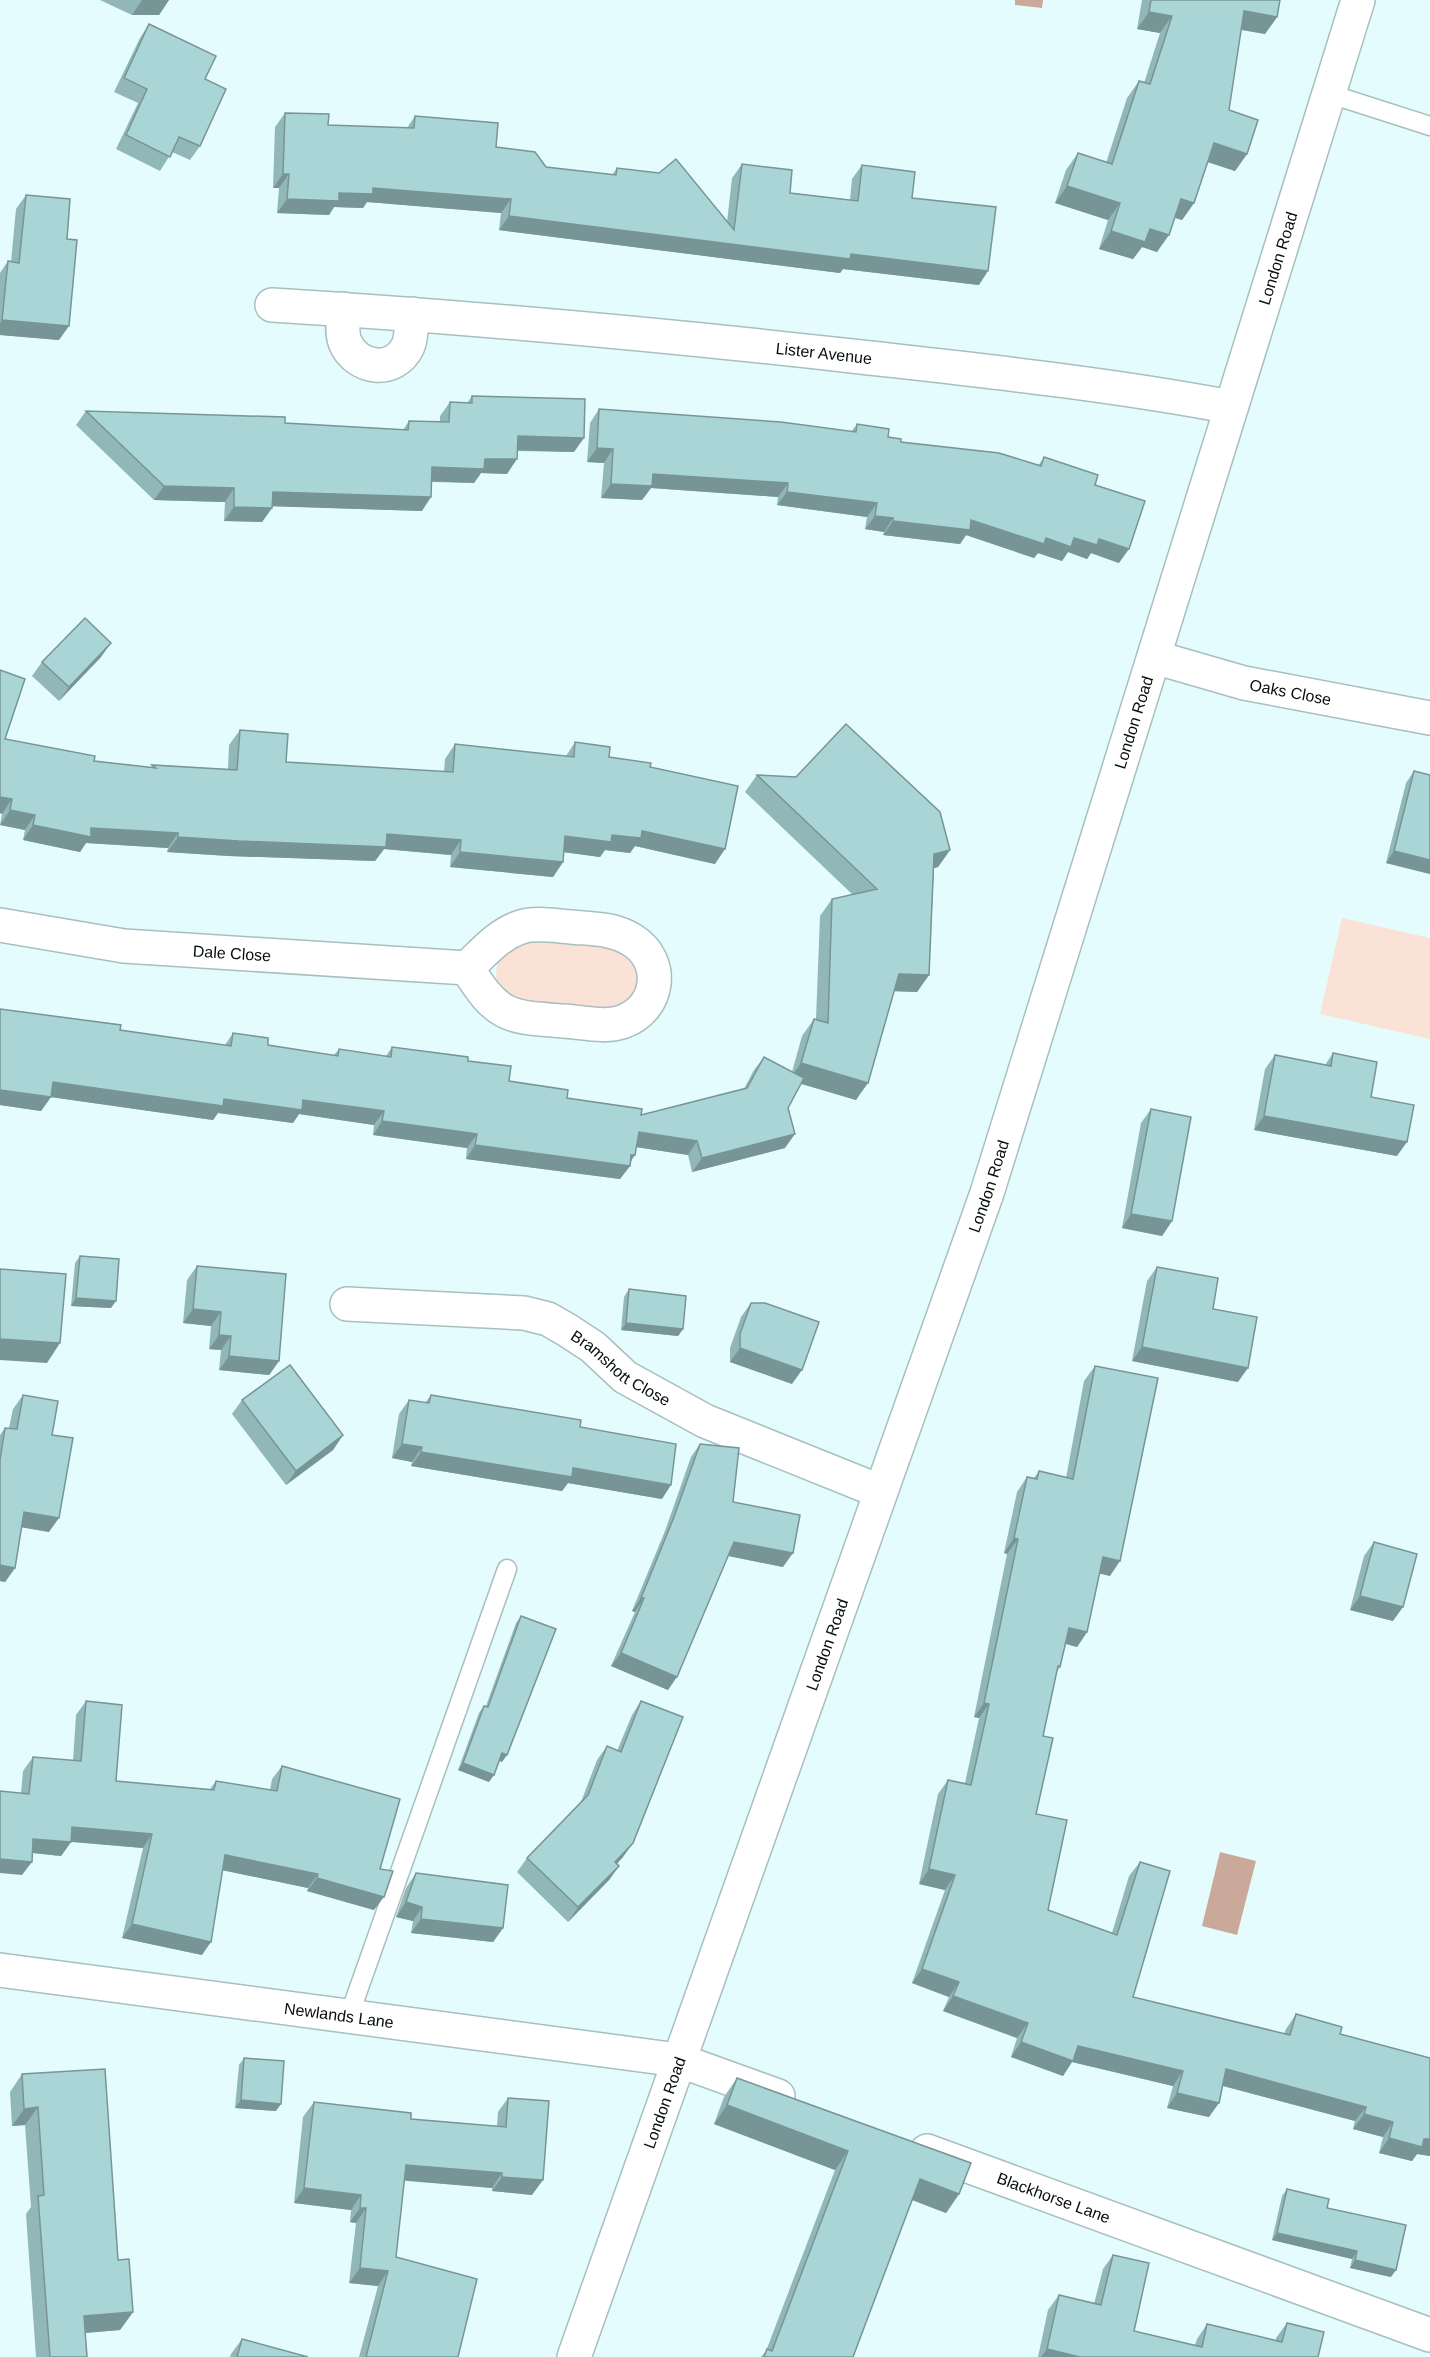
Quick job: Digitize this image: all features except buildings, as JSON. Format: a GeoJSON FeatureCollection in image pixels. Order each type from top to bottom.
{"type":"FeatureCollection","features":[{"type":"Feature","properties":{"kind":"street","name":"London Road"},"geometry":{"type":"LineString","coordinates":[[574,2357],[879,1491],[987,1193],[1327,93],[1358,0]]}},
{"type":"Feature","properties":{"kind":"street","name":"Lister Avenue"},"geometry":{"type":"LineString","coordinates":[[272,305],[596,329],[999,372],[1135,389],[1231,407]]}},
{"type":"Feature","properties":{"kind":"street"},"geometry":{"type":"LineString","coordinates":[[343,309],[344,340],[353,354],[365,363],[378,367],[394,362],[409,345],[412,314]]}},
{"type":"Feature","properties":{"kind":"street","name":"Oaks Close"},"geometry":{"type":"LineString","coordinates":[[1154,657],[1244,683],[1430,718]]}},
{"type":"Feature","properties":{"kind":"street","name":"Dale Close"},"geometry":{"type":"LineString","coordinates":[[0,925],[124,946],[467,968]]}},
{"type":"Feature","properties":{"kind":"street"},"geometry":{"type":"LineString","coordinates":[[535,925],[605,929],[621,934],[642,946],[650,957],[655,979],[654,990],[642,1009],[624,1021],[598,1023],[525,1018],[508,1014],[484,995],[467,968],[501,937],[521,927],[535,925]]}},
{"type":"Feature","properties":{"kind":"street","name":"Bramshott Close"},"geometry":{"type":"LineString","coordinates":[[347,1304],[524,1313],[548,1319],[592,1347],[625,1377],[696,1416],[879,1491]]}},
{"type":"Feature","properties":{"kind":"street","name":"Newlands Lane"},"geometry":{"type":"LineString","coordinates":[[0,1970],[678,2060]]}},
{"type":"Feature","properties":{"kind":"street"},"geometry":{"type":"LineString","coordinates":[[678,2060],[801,2105]]}},
{"type":"Feature","properties":{"kind":"street","name":"Blackhorse Lane"},"geometry":{"type":"LineString","coordinates":[[902,2141],[1430,2335]]}},
{"type":"Feature","properties":{"kind":"lane"},"geometry":{"type":"LineString","coordinates":[[1327,93],[1430,126]]}},
{"type":"Feature","properties":{"kind":"lane"},"geometry":{"type":"LineString","coordinates":[[349,2016],[507,1569]]}},
{"type":"Feature","properties":{"kind":"shaded area"},"geometry":{"type":"Polygon","coordinates":[[[1015,0],[1043,0],[1042,8],[1015,5],[1015,0]]]}},
{"type":"Feature","properties":{"kind":"shaded area"},"geometry":{"type":"Polygon","coordinates":[[[1342,918],[1430,938],[1430,1039],[1320,1014],[1342,918]]]}},
{"type":"Feature","properties":{"kind":"shaded area"},"geometry":{"type":"Polygon","coordinates":[[[525,938],[575,942],[611,949],[626,957],[636,967],[639,981],[636,991],[626,1002],[612,1010],[515,1003],[499,987],[497,967],[502,952],[525,938]]]}},
{"type":"Feature","properties":{"kind":"shaded area"},"geometry":{"type":"Polygon","coordinates":[[[1220,1852],[1256,1861],[1237,1935],[1202,1926],[1220,1852]]]}}]}
